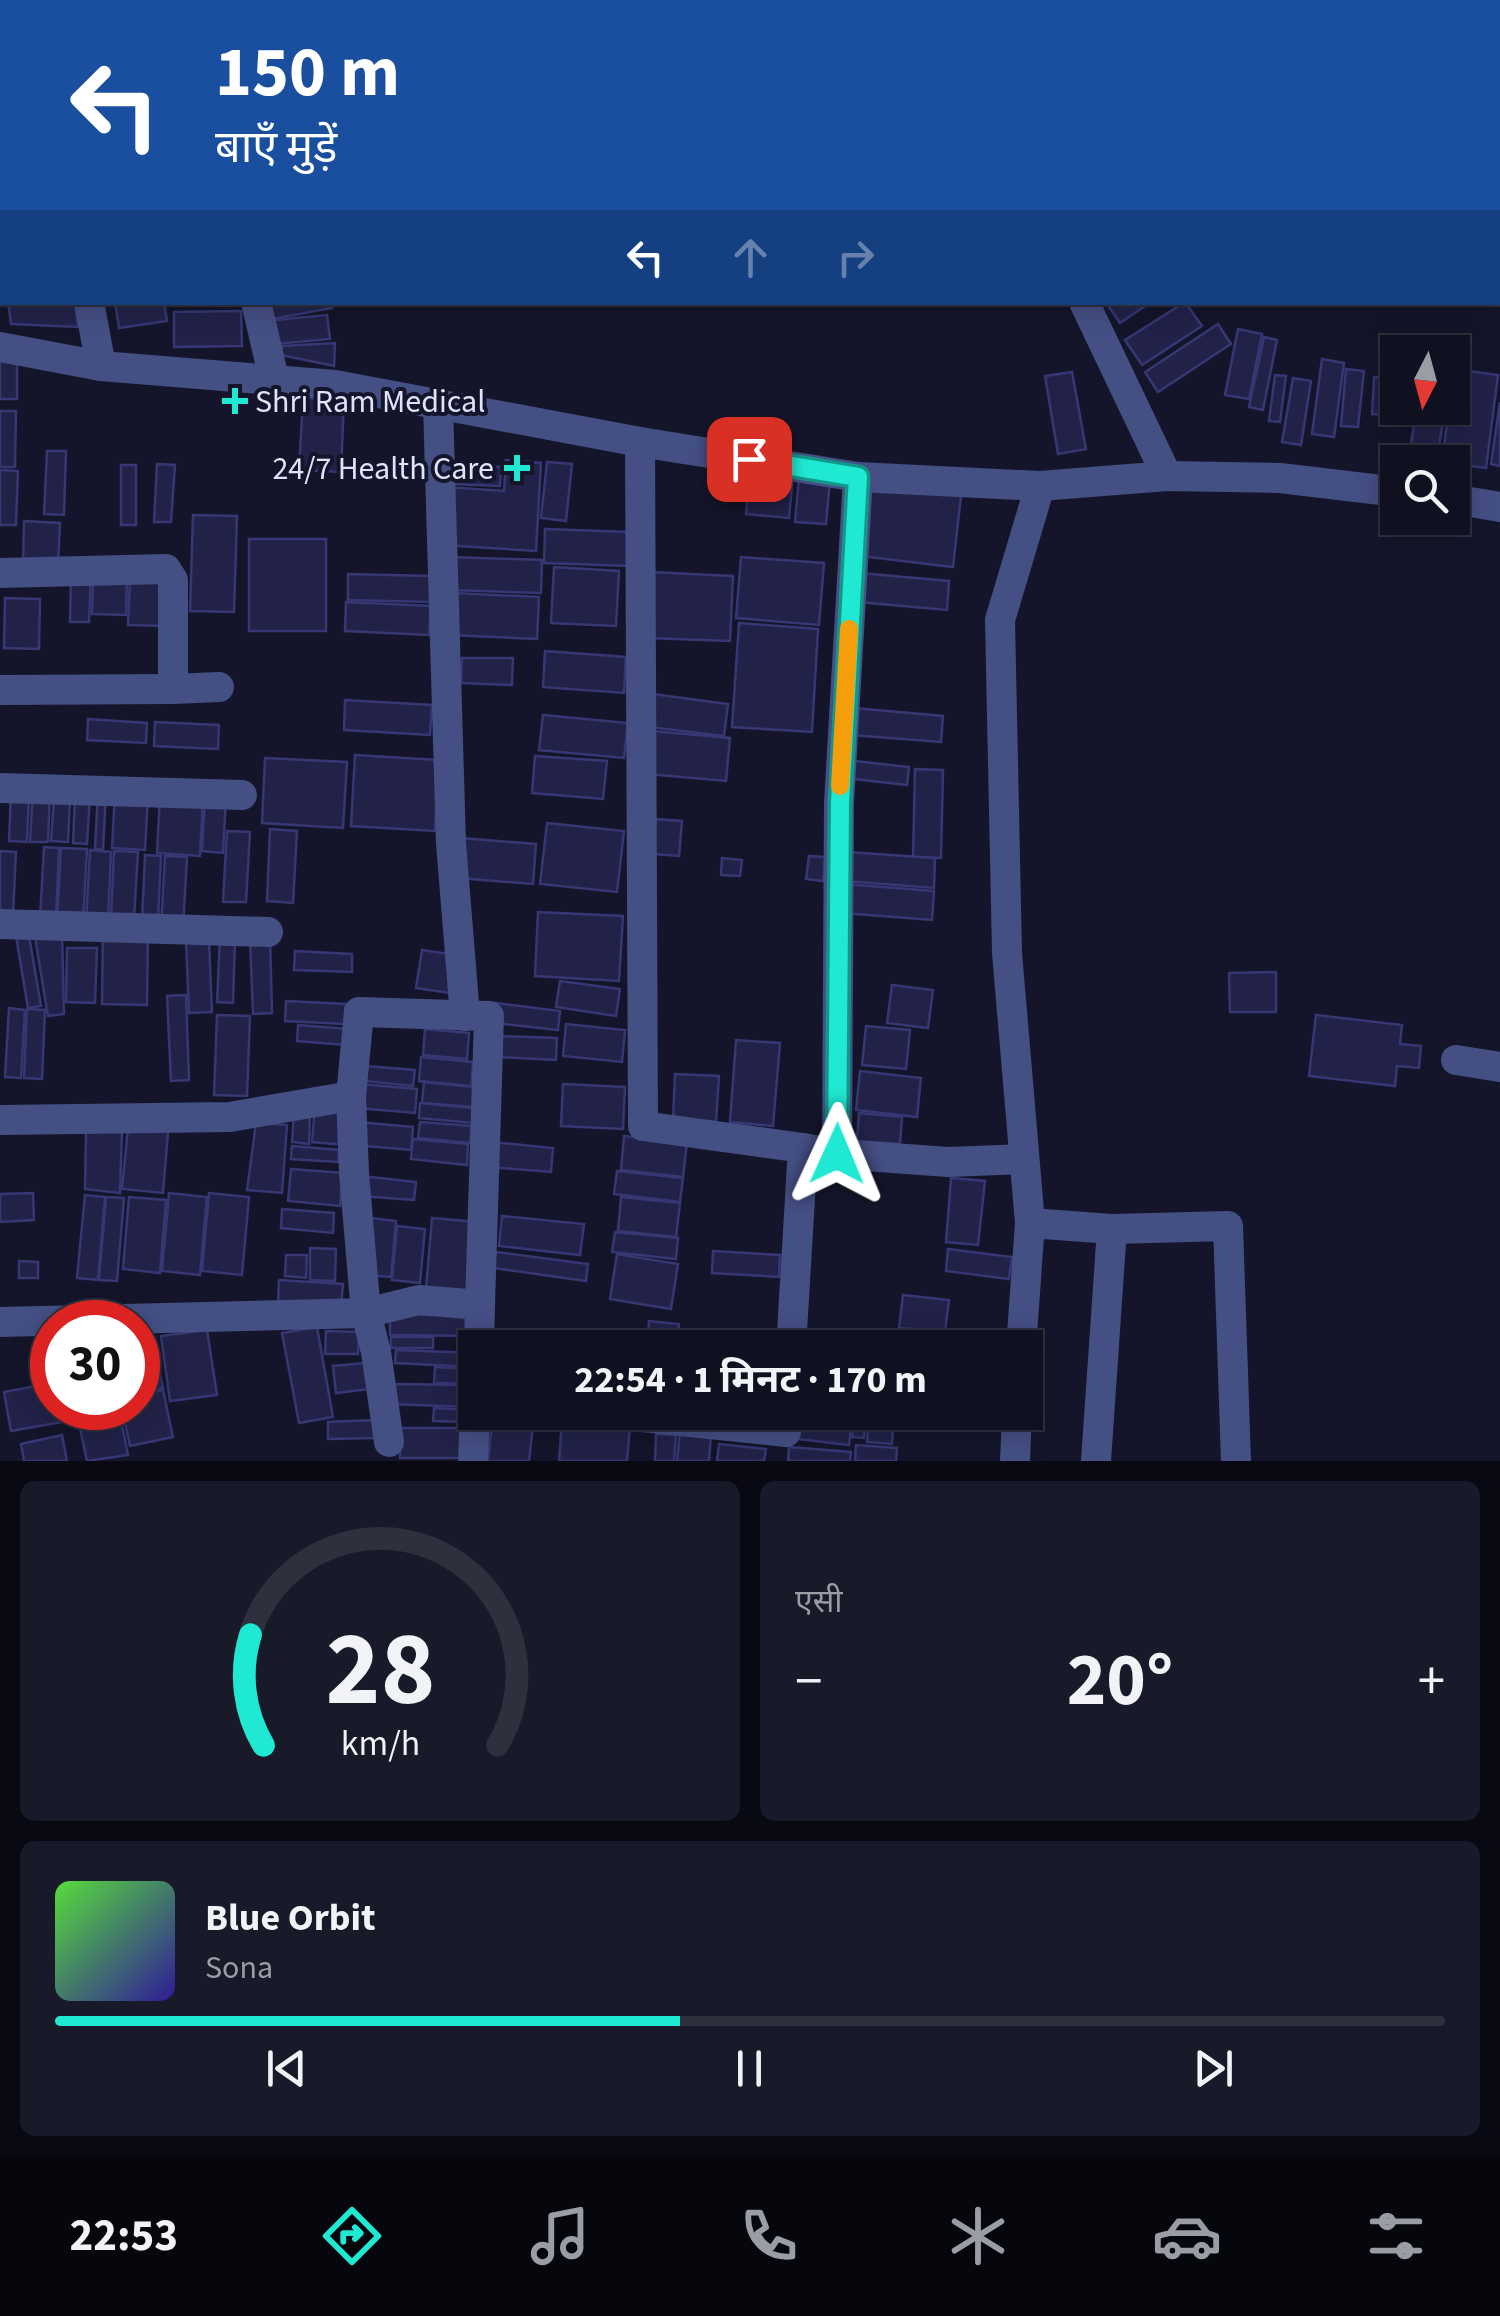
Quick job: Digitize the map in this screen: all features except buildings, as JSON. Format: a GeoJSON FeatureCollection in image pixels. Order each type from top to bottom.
{"type":"FeatureCollection","features":[{"type":"Feature","properties":{"kind":"street"},"geometry":{"type":"LineString","coordinates":[[90,305],[101,366]]}},
{"type":"Feature","properties":{"kind":"street"},"geometry":{"type":"LineString","coordinates":[[257,305],[274,379]]}},
{"type":"Feature","properties":{"kind":"street"},"geometry":{"type":"LineString","coordinates":[[1085,305],[1167,476]]}},
{"type":"Feature","properties":{"kind":"street"},"geometry":{"type":"LineString","coordinates":[[0,346],[101,366],[335,385],[640,442],[858,477],[1040,486],[1167,476],[1280,478],[1380,490]]}},
{"type":"Feature","properties":{"kind":"street"},"geometry":{"type":"LineString","coordinates":[[438,405],[449,792],[465,1016]]}},
{"type":"Feature","properties":{"kind":"street"},"geometry":{"type":"LineString","coordinates":[[640,442],[643,1126],[837,1154],[948,1162],[1024,1159]]}},
{"type":"Feature","properties":{"kind":"street"},"geometry":{"type":"LineString","coordinates":[[837,1154],[840,803],[858,477]]}},
{"type":"Feature","properties":{"kind":"street"},"geometry":{"type":"LineString","coordinates":[[1022,1330],[1030,1223],[1007,953],[1000,620],[1040,486]]}},
{"type":"Feature","properties":{"kind":"street"},"geometry":{"type":"LineString","coordinates":[[1470,502],[1500,508]]}},
{"type":"Feature","properties":{"kind":"street"},"geometry":{"type":"LineString","coordinates":[[0,573],[166,570],[173,580],[173,689]]}},
{"type":"Feature","properties":{"kind":"street"},"geometry":{"type":"LineString","coordinates":[[0,690],[219,686]]}},
{"type":"Feature","properties":{"kind":"street"},"geometry":{"type":"LineString","coordinates":[[0,788],[242,795]]}},
{"type":"Feature","properties":{"kind":"street"},"geometry":{"type":"LineString","coordinates":[[0,924],[268,932]]}},
{"type":"Feature","properties":{"kind":"street"},"geometry":{"type":"LineString","coordinates":[[389,1442],[366,1313],[354,1172],[351,1096],[360,1012],[489,1016],[480,1330]]}},
{"type":"Feature","properties":{"kind":"street"},"geometry":{"type":"LineString","coordinates":[[1456,1060],[1500,1067]]}},
{"type":"Feature","properties":{"kind":"street"},"geometry":{"type":"LineString","coordinates":[[0,1120],[230,1117],[351,1096]]}},
{"type":"Feature","properties":{"kind":"street"},"geometry":{"type":"LineString","coordinates":[[792,1330],[803,1148]]}},
{"type":"Feature","properties":{"kind":"street"},"geometry":{"type":"LineString","coordinates":[[1030,1223],[1112,1230],[1228,1226],[1236,1461]]}},
{"type":"Feature","properties":{"kind":"street"},"geometry":{"type":"LineString","coordinates":[[1096,1461],[1112,1230]]}},
{"type":"Feature","properties":{"kind":"street"},"geometry":{"type":"LineString","coordinates":[[0,1322],[366,1313],[419,1300],[480,1305]]}},
{"type":"Feature","properties":{"kind":"street"},"geometry":{"type":"LineString","coordinates":[[473,1461],[474,1430]]}},
{"type":"Feature","properties":{"kind":"street"},"geometry":{"type":"LineString","coordinates":[[743,1430],[785,1435]]}},
{"type":"Feature","properties":{"kind":"street"},"geometry":{"type":"LineString","coordinates":[[1015,1461],[1016,1430]]}},
{"type":"Feature","properties":{"kind":"slow traffic"},"geometry":{"type":"LineString","coordinates":[[840,786],[849,629]]}},
{"type":"Feature","properties":{"kind":"place","name":"Shri Ram Medical"},"geometry":{"type":"Point","coordinates":[235,401]}},
{"type":"Feature","properties":{"kind":"place","name":"24/7 Health Care"},"geometry":{"type":"Point","coordinates":[517,468]}},
{"type":"Feature","properties":{"kind":"route"},"geometry":{"type":"LineString","coordinates":[[749,459],[858,477],[840,803],[837,1154]]}}]}
